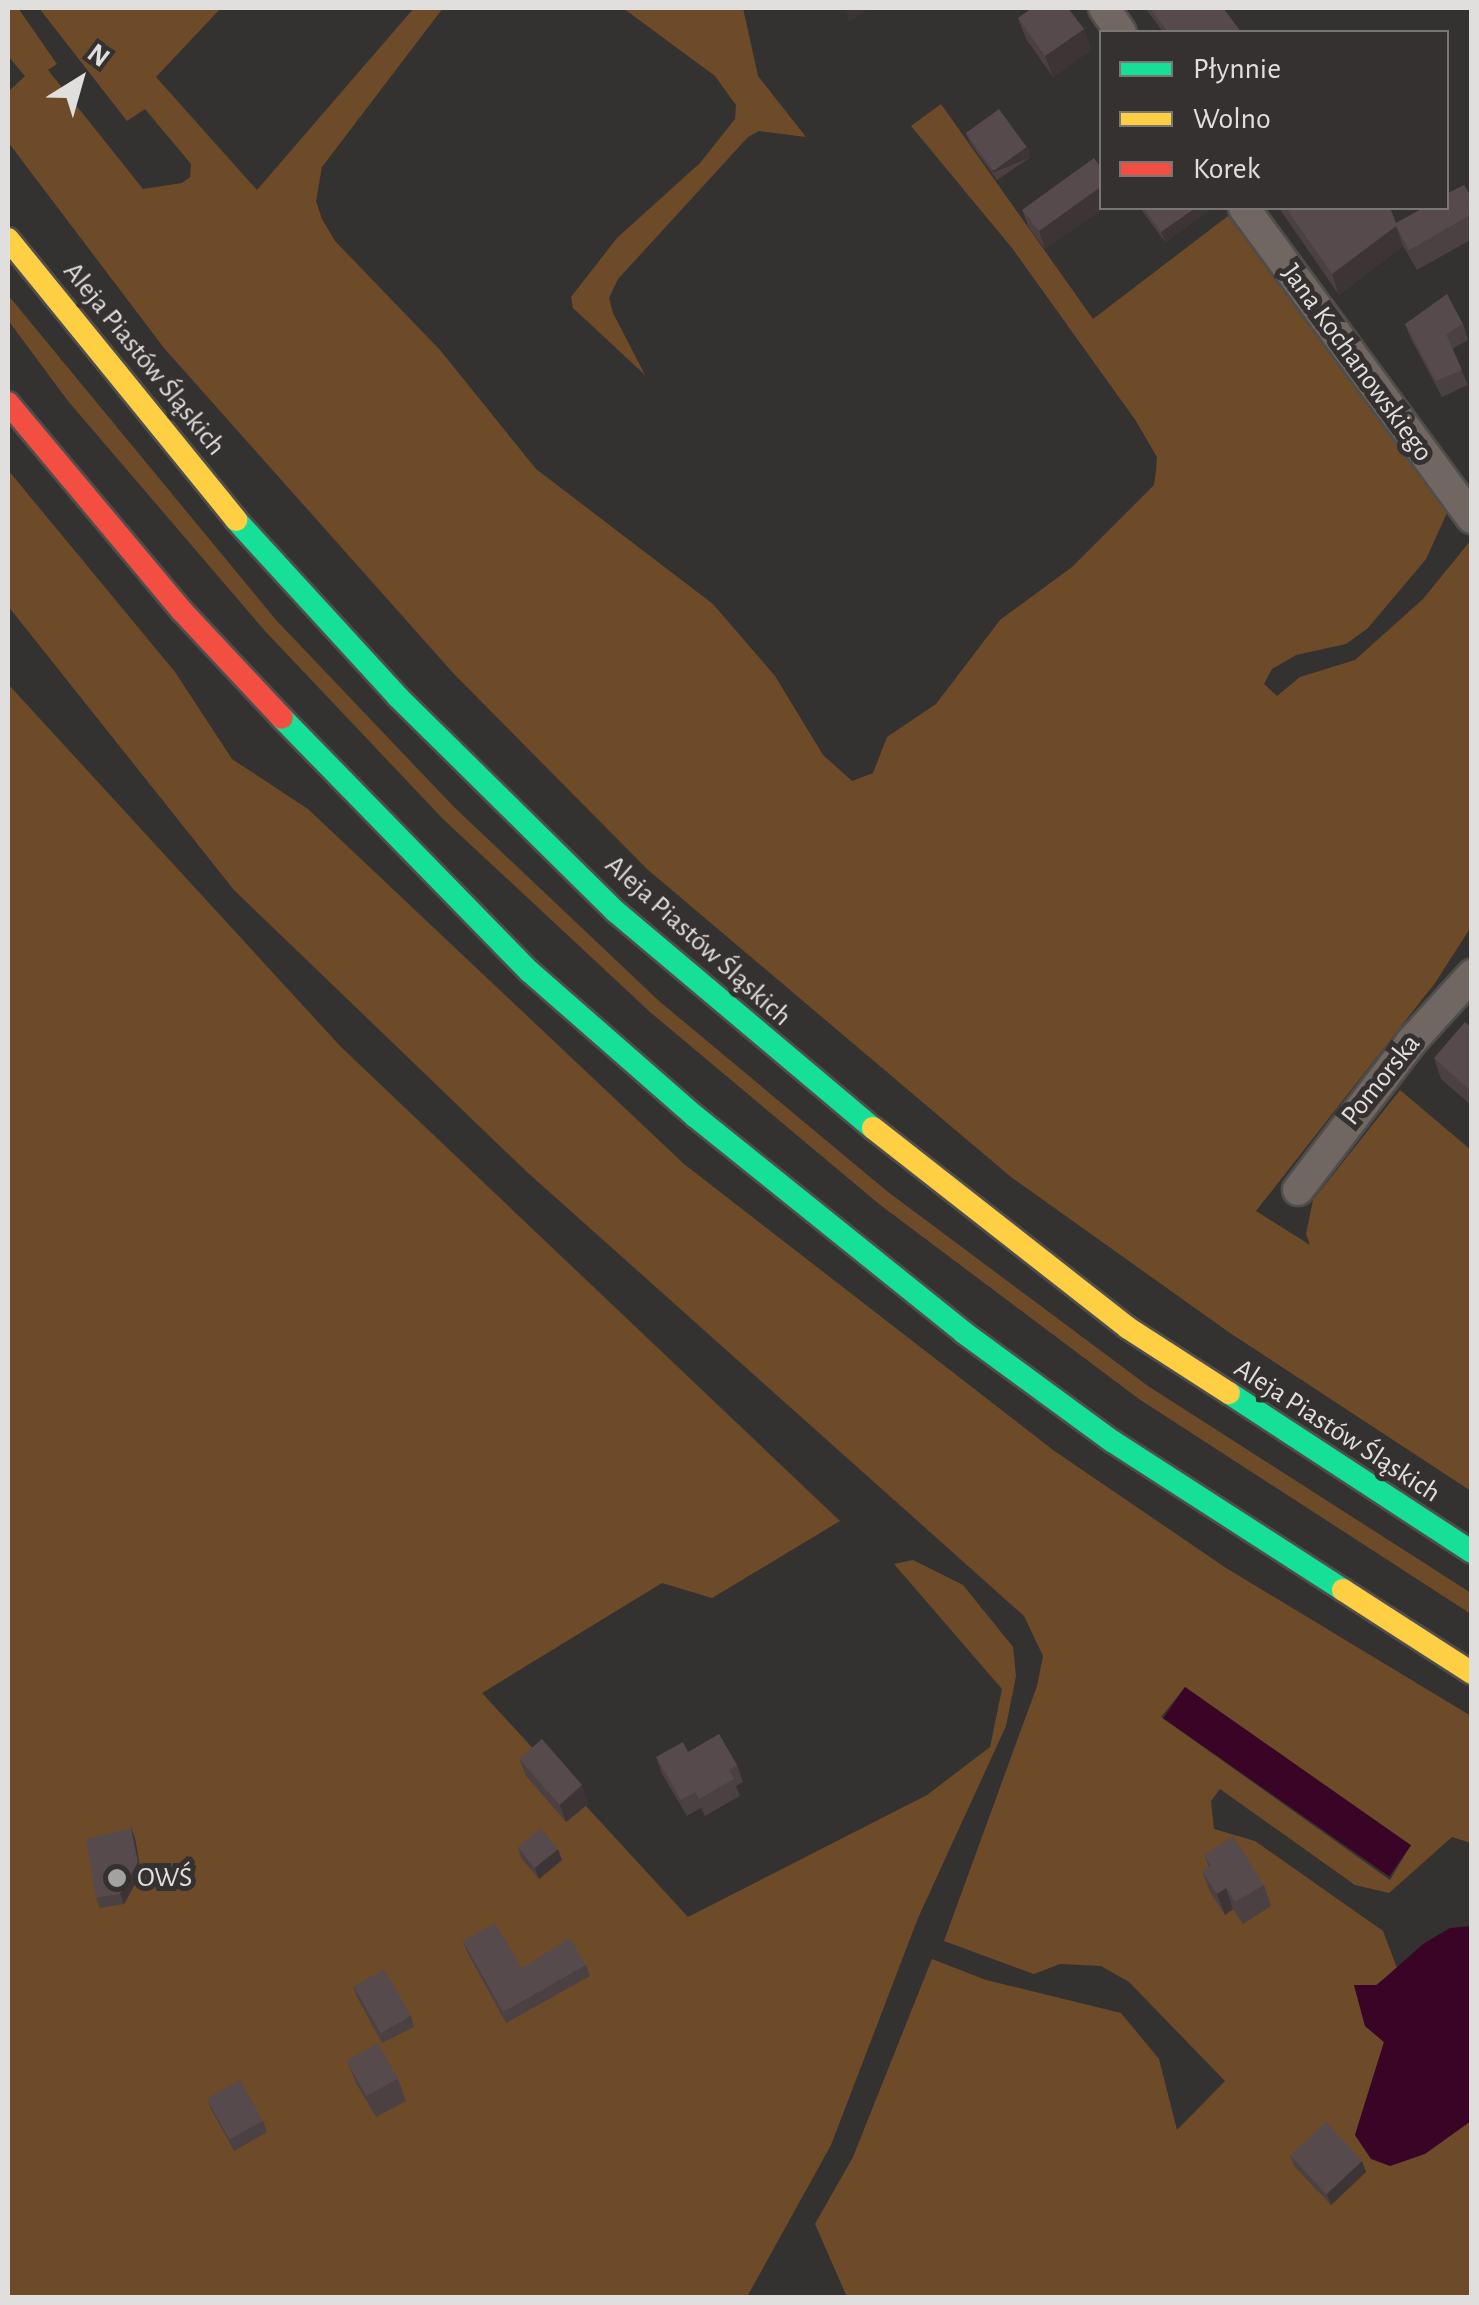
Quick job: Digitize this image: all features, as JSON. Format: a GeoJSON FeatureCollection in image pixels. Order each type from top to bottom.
{"type":"FeatureCollection","features":[{"type":"Feature","properties":{"kind":"highway","name":"Aleja Piastów Śląskich"},"geometry":{"type":"LineString","coordinates":[[8,238],[251,538],[397,696],[615,911],[790,1063],[1128,1328],[1472,1552]]}},
{"type":"Feature","properties":{"kind":"highway"},"geometry":{"type":"LineString","coordinates":[[8,403],[182,611],[410,855],[668,1092],[863,1254],[1112,1441],[1472,1673]]}},
{"type":"Feature","properties":{"kind":"street"},"geometry":{"type":"LineString","coordinates":[[1104,8],[1120,30]]}},
{"type":"Feature","properties":{"kind":"street","name":"Jana Kochanowskiego"},"geometry":{"type":"LineString","coordinates":[[1245,210],[1472,518]]}},
{"type":"Feature","properties":{"kind":"street","name":"Pomorska"},"geometry":{"type":"LineString","coordinates":[[1298,1190],[1411,1042],[1472,974]]}},
{"type":"Feature","properties":{"kind":"shaded area"},"geometry":{"type":"Polygon","coordinates":[[[9,8],[18,8],[57,64],[48,70],[143,189],[182,183],[190,177],[191,164],[145,109],[127,121],[39,8],[221,8],[156,77],[257,190],[414,8],[443,8],[322,167],[316,201],[322,219],[335,241],[440,350],[536,469],[713,604],[775,676],[823,755],[852,781],[873,773],[887,737],[936,704],[1000,620],[1072,567],[1154,485],[1156,471],[1157,457],[1136,421],[1012,248],[911,126],[941,104],[1093,319],[1228,216],[1447,513],[1426,559],[1368,628],[1346,644],[1296,655],[1272,669],[1264,684],[1277,696],[1300,677],[1355,660],[1423,599],[1471,540],[1471,927],[1435,983],[1256,1211],[1310,1245],[1306,1234],[1313,1200],[1400,1090],[1471,1150],[1471,1491],[1230,1333],[1011,1177],[647,869],[454,674],[164,348],[8,142],[8,92],[25,76],[8,56],[9,8]]]}},
{"type":"Feature","properties":{"kind":"shaded area"},"geometry":{"type":"Polygon","coordinates":[[[623,8],[743,8],[758,76],[806,137],[759,131],[748,137],[618,279],[609,298],[613,313],[645,375],[573,308],[571,297],[617,238],[700,163],[735,119],[736,105],[715,76],[623,8]]]}},
{"type":"Feature","properties":{"kind":"shaded area"},"geometry":{"type":"Polygon","coordinates":[[[8,295],[276,620],[454,807],[659,1001],[888,1192],[1148,1386],[1471,1593],[1471,1614],[1139,1399],[879,1204],[650,1012],[443,819],[265,631],[68,401],[8,320],[8,295]]]}},
{"type":"Feature","properties":{"kind":"shaded area"},"geometry":{"type":"Polygon","coordinates":[[[8,470],[175,672],[232,759],[308,809],[684,1164],[1053,1450],[1226,1568],[1471,1716],[1471,1843],[1452,1837],[1389,1893],[1355,1885],[1220,1789],[1211,1801],[1214,1829],[1255,1841],[1383,1931],[1397,1968],[1376,1985],[1354,1985],[1365,2026],[1384,2042],[1355,2135],[1461,2127],[1471,2121],[1471,2297],[847,2297],[815,2224],[853,2157],[932,1959],[986,1980],[1121,2013],[1159,2059],[1177,2130],[1225,2081],[1129,1982],[1101,1966],[1060,1964],[1034,1974],[944,1941],[1037,1686],[1043,1656],[1024,1616],[527,1172],[234,890],[8,606],[8,470]],[[1185,1687],[1161,1717],[1390,1880],[1410,1846],[1185,1687]]]}},
{"type":"Feature","properties":{"kind":"shaded area"},"geometry":{"type":"Polygon","coordinates":[[[8,684],[341,1047],[840,1521],[712,1598],[662,1583],[482,1693],[688,1917],[927,1795],[990,1747],[1002,1689],[894,1564],[913,1560],[963,1585],[1013,1647],[1016,1676],[1006,1726],[918,1918],[831,2145],[747,2297],[8,2297],[8,684]]]}},
{"type":"Feature","properties":{"kind":"shaded area"},"geometry":{"type":"Polygon","coordinates":[[[1185,1687],[1411,1845],[1389,1876],[1163,1718],[1185,1687]]]}},
{"type":"Feature","properties":{"kind":"shaded area"},"geometry":{"type":"Polygon","coordinates":[[[1472,1926],[1471,2121],[1425,2154],[1390,2166],[1371,2159],[1355,2135],[1384,2042],[1365,2026],[1354,1985],[1377,1985],[1423,1944],[1450,1928],[1472,1926]]]}},
{"type":"Feature","properties":{"kind":"building"},"geometry":{"type":"Polygon","coordinates":[[[1032,8],[1068,8],[1084,29],[1045,56],[1018,18],[1032,8]]]}},
{"type":"Feature","properties":{"kind":"building"},"geometry":{"type":"Polygon","coordinates":[[[1150,8],[1223,8],[1240,30],[1166,30],[1150,8]]]}},
{"type":"Feature","properties":{"kind":"building"},"geometry":{"type":"Polygon","coordinates":[[[999,109],[1027,147],[993,171],[966,133],[999,109]]]}},
{"type":"Feature","properties":{"kind":"building"},"geometry":{"type":"Polygon","coordinates":[[[1094,158],[1099,165],[1099,188],[1039,231],[1022,210],[1094,158]]]}},
{"type":"Feature","properties":{"kind":"building"},"geometry":{"type":"Polygon","coordinates":[[[1464,185],[1472,198],[1472,214],[1409,250],[1396,226],[1332,274],[1287,210],[1391,210],[1396,223],[1419,210],[1449,210],[1449,192],[1464,185]]]}},
{"type":"Feature","properties":{"kind":"building"},"geometry":{"type":"Polygon","coordinates":[[[1145,210],[1192,210],[1161,232],[1145,210]]]}},
{"type":"Feature","properties":{"kind":"building"},"geometry":{"type":"Polygon","coordinates":[[[1447,294],[1463,324],[1446,334],[1462,370],[1436,381],[1405,324],[1447,294]]]}},
{"type":"Feature","properties":{"kind":"building"},"geometry":{"type":"Polygon","coordinates":[[[1465,1022],[1472,1028],[1472,1092],[1434,1058],[1465,1022]]]}},
{"type":"Feature","properties":{"kind":"building"},"geometry":{"type":"Polygon","coordinates":[[[719,1734],[737,1765],[729,1770],[734,1779],[699,1799],[695,1792],[681,1800],[656,1757],[683,1742],[688,1752],[719,1734]]]}},
{"type":"Feature","properties":{"kind":"building"},"geometry":{"type":"Polygon","coordinates":[[[542,1739],[582,1785],[559,1805],[519,1759],[542,1739]]]}},
{"type":"Feature","properties":{"kind":"building","name":"OWŚ"},"geometry":{"type":"Polygon","coordinates":[[[131,1828],[138,1862],[120,1894],[96,1898],[86,1839],[131,1828]]]}},
{"type":"Feature","properties":{"kind":"building"},"geometry":{"type":"Polygon","coordinates":[[[541,1828],[558,1849],[535,1868],[518,1847],[541,1828]]]}},
{"type":"Feature","properties":{"kind":"building"},"geometry":{"type":"Polygon","coordinates":[[[1233,1836],[1264,1885],[1235,1902],[1226,1888],[1217,1894],[1202,1871],[1211,1866],[1204,1855],[1233,1836]]]}},
{"type":"Feature","properties":{"kind":"building"},"geometry":{"type":"Polygon","coordinates":[[[495,1923],[522,1968],[570,1938],[586,1965],[503,2012],[463,1941],[495,1923]]]}},
{"type":"Feature","properties":{"kind":"building"},"geometry":{"type":"Polygon","coordinates":[[[384,1969],[411,2016],[381,2033],[354,1986],[384,1969]]]}},
{"type":"Feature","properties":{"kind":"building"},"geometry":{"type":"Polygon","coordinates":[[[378,2043],[398,2079],[366,2096],[347,2060],[378,2043]]]}},
{"type":"Feature","properties":{"kind":"building"},"geometry":{"type":"Polygon","coordinates":[[[240,2080],[263,2121],[230,2140],[207,2098],[240,2080]]]}},
{"type":"Feature","properties":{"kind":"building"},"geometry":{"type":"Polygon","coordinates":[[[1326,2122],[1362,2161],[1326,2194],[1290,2155],[1326,2122]]]}},
{"type":"Feature","properties":{"kind":"traffic: fast"},"geometry":{"type":"LineString","coordinates":[[236,520],[397,696],[615,911],[873,1128]]}},
{"type":"Feature","properties":{"kind":"traffic: fast"},"geometry":{"type":"LineString","coordinates":[[282,718],[529,971],[696,1117],[963,1332],[1112,1441],[1343,1590]]}},
{"type":"Feature","properties":{"kind":"traffic: fast"},"geometry":{"type":"LineString","coordinates":[[1229,1393],[1472,1552]]}},
{"type":"Feature","properties":{"kind":"traffic: slow"},"geometry":{"type":"LineString","coordinates":[[8,239],[236,520]]}},
{"type":"Feature","properties":{"kind":"traffic: slow"},"geometry":{"type":"LineString","coordinates":[[873,1128],[1128,1328],[1229,1393]]}},
{"type":"Feature","properties":{"kind":"traffic: slow"},"geometry":{"type":"LineString","coordinates":[[1343,1590],[1472,1673]]}},
{"type":"Feature","properties":{"kind":"traffic: jam"},"geometry":{"type":"LineString","coordinates":[[8,403],[182,611],[282,718]]}},
{"type":"Feature","properties":{"kind":"place","name":"OWŚ"},"geometry":{"type":"Point","coordinates":[117,1878]}}]}
